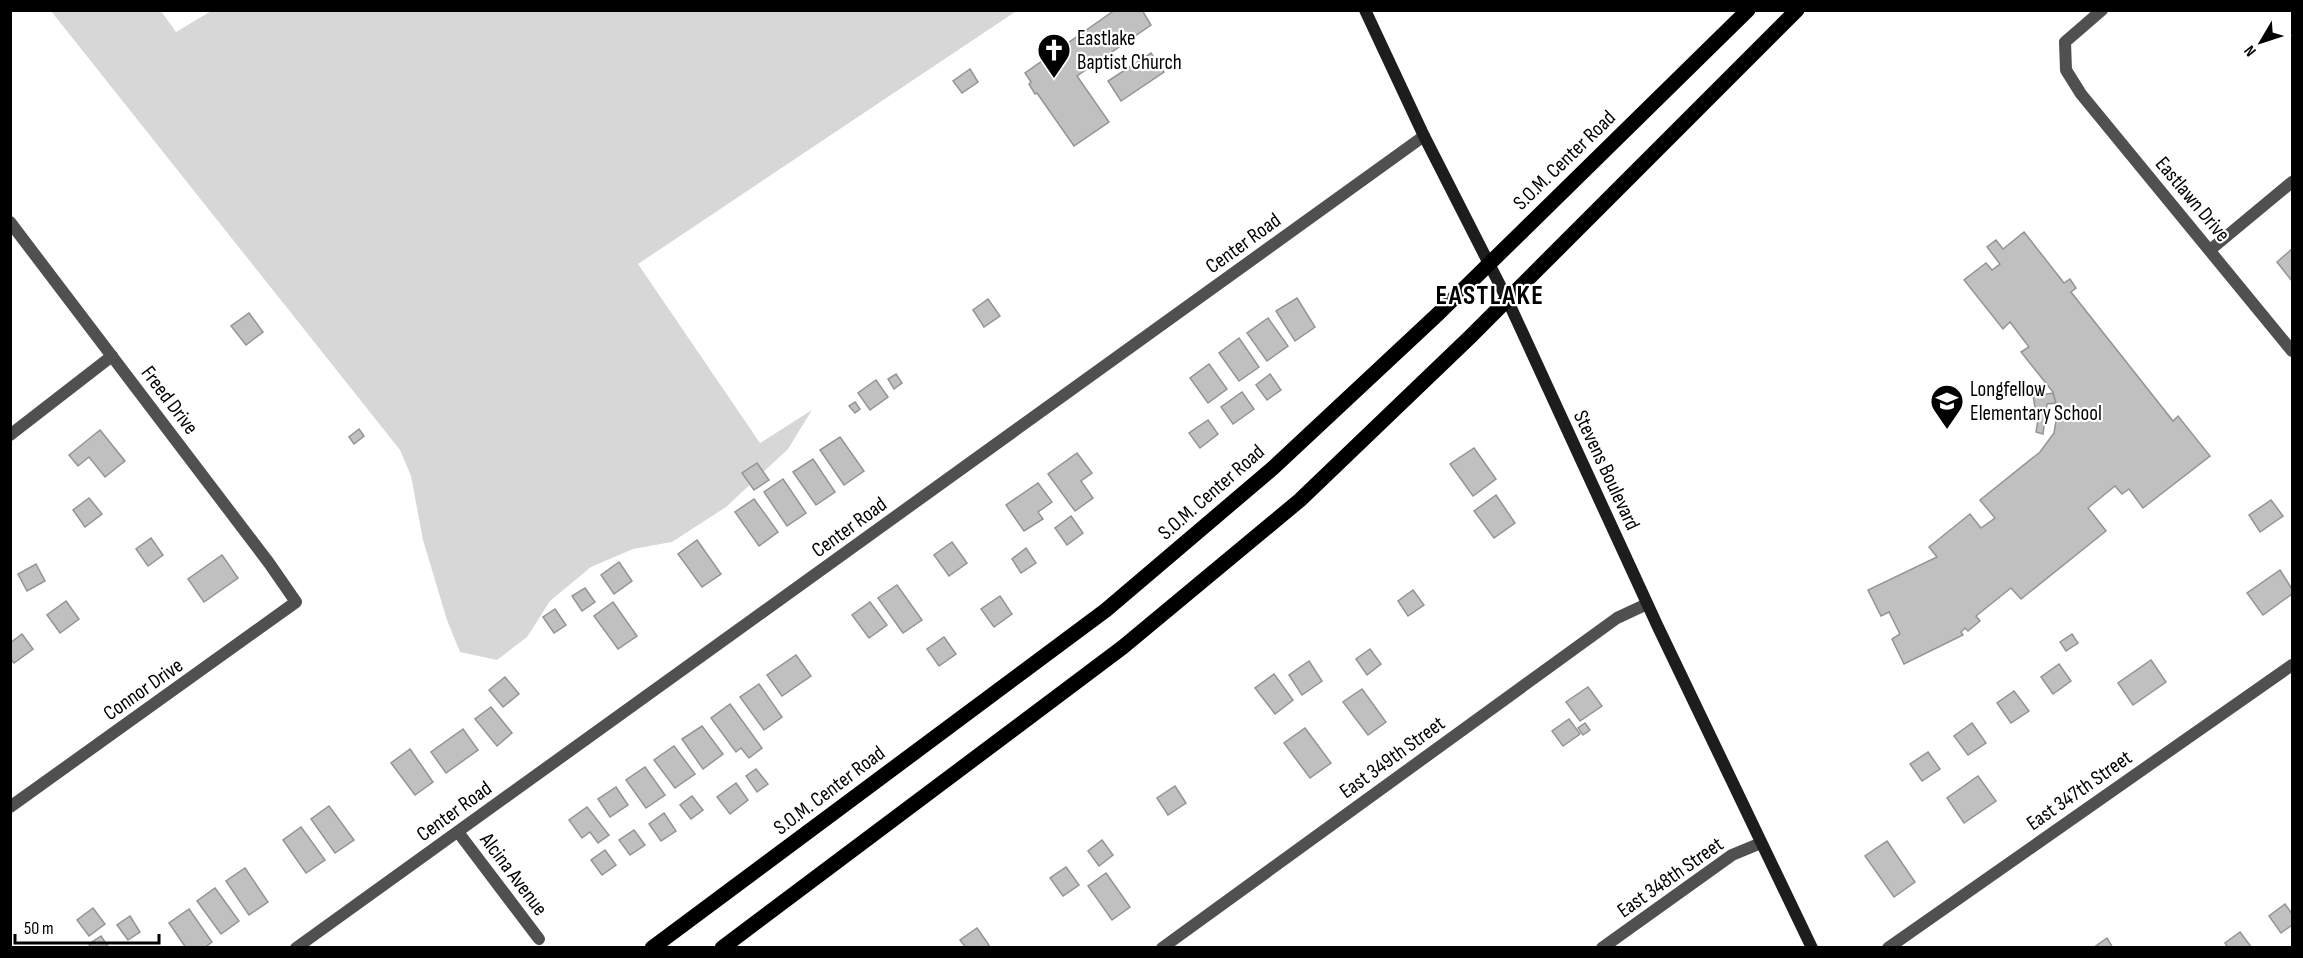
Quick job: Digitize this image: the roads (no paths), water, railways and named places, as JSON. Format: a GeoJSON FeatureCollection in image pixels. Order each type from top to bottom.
{"type":"FeatureCollection","features":[{"type":"Feature","properties":{"kind":"main road","name":"S.O.M. Center Road"},"geometry":{"type":"LineString","coordinates":[[652,948],[1106,610],[1273,468],[1439,314],[1748,10]]}},
{"type":"Feature","properties":{"kind":"main road"},"geometry":{"type":"LineString","coordinates":[[722,948],[1123,647],[1300,500],[1470,338],[1797,10]]}},
{"type":"Feature","properties":{"kind":"street","name":"Stevens Boulevard"},"geometry":{"type":"LineString","coordinates":[[1365,10],[1424,136],[1507,299],[1647,604],[1812,948]]}},
{"type":"Feature","properties":{"kind":"street","name":"Eastlawn Drive"},"geometry":{"type":"LineString","coordinates":[[2102,10],[2065,42],[2066,70],[2080,94],[2292,351]]}},
{"type":"Feature","properties":{"kind":"street","name":"Center Road"},"geometry":{"type":"LineString","coordinates":[[296,948],[1424,136]]}},
{"type":"Feature","properties":{"kind":"street"},"geometry":{"type":"LineString","coordinates":[[2210,250],[2292,182]]}},
{"type":"Feature","properties":{"kind":"street","name":"Freed Drive"},"geometry":{"type":"LineString","coordinates":[[10,222],[269,562],[296,602]]}},
{"type":"Feature","properties":{"kind":"street"},"geometry":{"type":"LineString","coordinates":[[10,435],[112,356]]}},
{"type":"Feature","properties":{"kind":"street","name":"Connor Drive"},"geometry":{"type":"LineString","coordinates":[[10,807],[296,602]]}},
{"type":"Feature","properties":{"kind":"street","name":"East 349th Street"},"geometry":{"type":"LineString","coordinates":[[1162,948],[1608,625],[1647,604]]}},
{"type":"Feature","properties":{"kind":"street","name":"East 347th Street"},"geometry":{"type":"LineString","coordinates":[[1888,948],[2292,664]]}},
{"type":"Feature","properties":{"kind":"street","name":"Alcina Avenue"},"geometry":{"type":"LineString","coordinates":[[458,832],[539,939]]}},
{"type":"Feature","properties":{"kind":"street","name":"East 348th Street"},"geometry":{"type":"LineString","coordinates":[[1602,948],[1732,855],[1761,843]]}},
{"type":"Feature","properties":{"kind":"place","name":"Eastlake Baptist Church"},"geometry":{"type":"Point","coordinates":[1054,79]}},
{"type":"Feature","properties":{"kind":"place","name":"Longfellow Elementary School"},"geometry":{"type":"Point","coordinates":[1947,430]}},
{"type":"Feature","properties":{"kind":"district","name":"EASTLAKE"},"geometry":{"type":"Point","coordinates":[1490,295]}}]}
